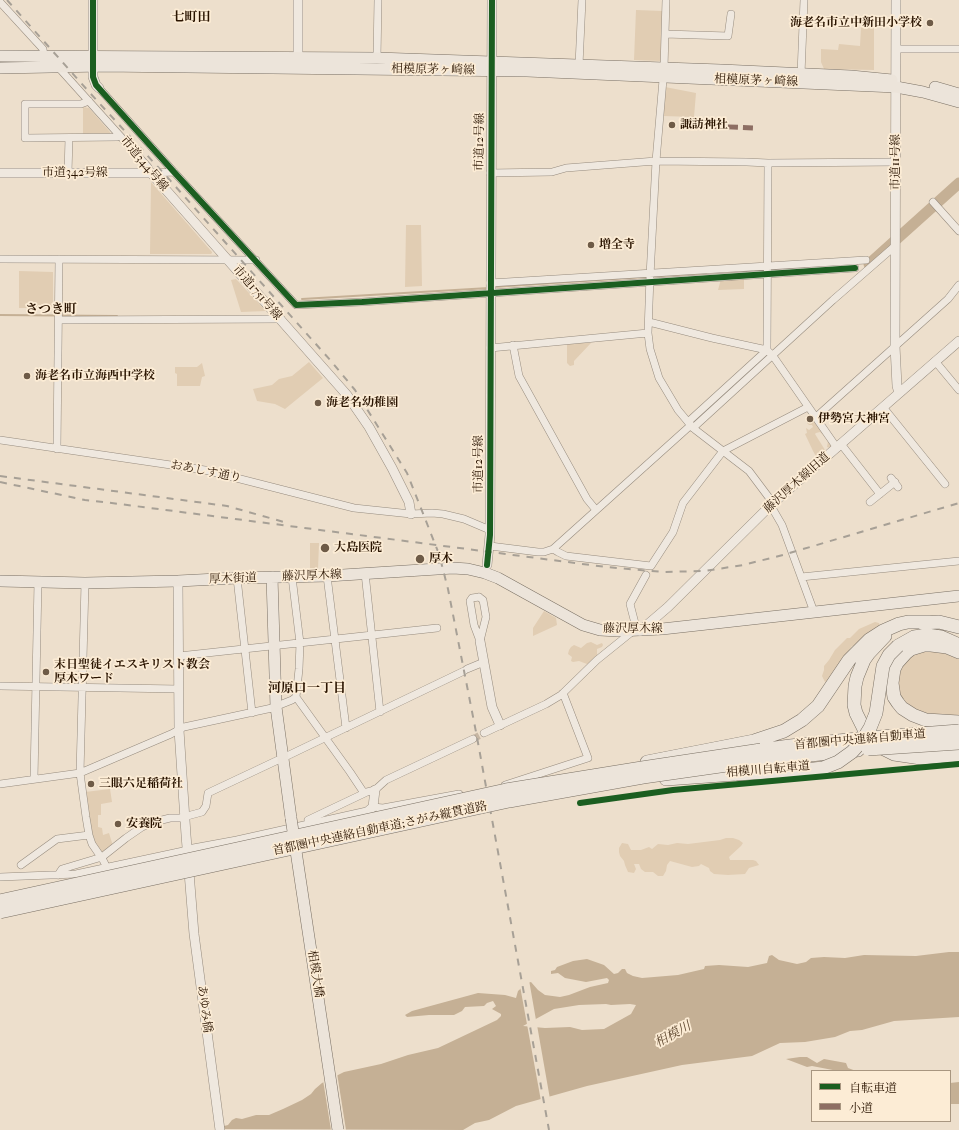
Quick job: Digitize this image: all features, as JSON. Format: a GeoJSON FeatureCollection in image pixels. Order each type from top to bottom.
{"type":"FeatureCollection","features":[{"type":"Feature","properties":{"kind":"highway"},"geometry":{"type":"LineString","coordinates":[[565,780],[688,753],[754,741],[784,731],[802,720],[814,710],[849,660],[861,646],[883,631],[890,627],[908,622],[948,624],[959,628]]}},
{"type":"Feature","properties":{"kind":"highway"},"geometry":{"type":"LineString","coordinates":[[930,622],[918,623],[903,627],[888,634],[875,646],[864,660],[860,668],[854,686],[854,705],[860,722],[868,736],[887,751],[912,757],[959,755]]}},
{"type":"Feature","properties":{"kind":"highway"},"geometry":{"type":"LineString","coordinates":[[509,801],[548,797],[649,781],[805,770],[831,765],[852,752],[866,735],[876,713],[883,666],[889,655],[898,646],[914,637],[927,635],[941,637],[959,644]]}},
{"type":"Feature","properties":{"kind":"highway"},"geometry":{"type":"LineString","coordinates":[[959,652],[939,645],[924,645],[911,649],[897,663],[892,676],[892,690],[894,697],[902,708],[913,715],[926,720],[959,722]]}},
{"type":"Feature","properties":{"kind":"highway","name":"首都圏中央連絡自動車道"},"geometry":{"type":"LineString","coordinates":[[762,755],[798,745],[959,731]]}},
{"type":"Feature","properties":{"kind":"highway","name":"首都圏中央連絡自動車道"},"geometry":{"type":"LineString","coordinates":[[762,755],[959,743]]}},
{"type":"Feature","properties":{"kind":"highway","name":"首都圏中央連絡自動車道;さがみ縦貫道路"},"geometry":{"type":"LineString","coordinates":[[0,912],[509,801],[762,755]]}},
{"type":"Feature","properties":{"kind":"highway","name":"首都圏中央連絡自動車道;さがみ縦貫道路"},"geometry":{"type":"LineString","coordinates":[[0,901],[446,802],[565,780],[762,755]]}},
{"type":"Feature","properties":{"kind":"main road","name":"相模原茅ヶ崎線"},"geometry":{"type":"LineString","coordinates":[[0,56],[44,57],[93,62],[492,66],[663,72],[926,85],[959,94]]}},
{"type":"Feature","properties":{"kind":"main road","name":"相模原茅ヶ崎線"},"geometry":{"type":"LineString","coordinates":[[298,63],[377,58],[492,66],[579,65],[663,72],[801,74],[896,84],[959,102]]}},
{"type":"Feature","properties":{"kind":"main road","name":"相模原茅ヶ崎線"},"geometry":{"type":"LineString","coordinates":[[0,68],[59,68],[93,62]]}},
{"type":"Feature","properties":{"kind":"main road","name":"藤沢厚木線"},"geometry":{"type":"LineString","coordinates":[[272,577],[327,576],[453,568],[478,571],[495,577],[583,625],[600,630],[637,631],[959,596]]}},
{"type":"Feature","properties":{"kind":"main road","name":"厚木街道"},"geometry":{"type":"LineString","coordinates":[[0,582],[85,583],[272,577],[276,707],[291,818]]}},
{"type":"Feature","properties":{"kind":"main road","name":"相模大橋"},"geometry":{"type":"LineString","coordinates":[[291,818],[338,1130]]}},
{"type":"Feature","properties":{"kind":"street"},"geometry":{"type":"LineString","coordinates":[[93,0],[94,79],[100,88],[174,172],[296,305],[362,302],[490,287],[767,270],[866,260]]}},
{"type":"Feature","properties":{"kind":"street"},"geometry":{"type":"LineString","coordinates":[[298,0],[298,63]]}},
{"type":"Feature","properties":{"kind":"street"},"geometry":{"type":"LineString","coordinates":[[377,58],[378,0]]}},
{"type":"Feature","properties":{"kind":"street","name":"市道12号線"},"geometry":{"type":"LineString","coordinates":[[487,565],[490,546],[490,173],[492,0]]}},
{"type":"Feature","properties":{"kind":"street"},"geometry":{"type":"LineString","coordinates":[[579,65],[582,0]]}},
{"type":"Feature","properties":{"kind":"street"},"geometry":{"type":"LineString","coordinates":[[666,0],[650,278],[648,333],[650,349],[659,378],[672,402],[691,425],[749,471],[772,504],[782,525],[814,612]]}},
{"type":"Feature","properties":{"kind":"street"},"geometry":{"type":"LineString","coordinates":[[801,74],[804,0]]}},
{"type":"Feature","properties":{"kind":"street","name":"市道11号線"},"geometry":{"type":"LineString","coordinates":[[896,0],[895,346],[896,380],[899,393]]}},
{"type":"Feature","properties":{"kind":"street"},"geometry":{"type":"LineString","coordinates":[[0,2],[43,49],[44,57]]}},
{"type":"Feature","properties":{"kind":"street"},"geometry":{"type":"LineString","coordinates":[[665,34],[728,36],[731,14]]}},
{"type":"Feature","properties":{"kind":"street"},"geometry":{"type":"LineString","coordinates":[[896,49],[959,49]]}},
{"type":"Feature","properties":{"kind":"street","name":"市道344号線"},"geometry":{"type":"LineString","coordinates":[[59,68],[148,167],[150,173],[228,260]]}},
{"type":"Feature","properties":{"kind":"street"},"geometry":{"type":"LineString","coordinates":[[89,101],[81,104],[25,104],[25,138],[120,136]]}},
{"type":"Feature","properties":{"kind":"street"},"geometry":{"type":"LineString","coordinates":[[68,173],[69,138]]}},
{"type":"Feature","properties":{"kind":"street"},"geometry":{"type":"LineString","coordinates":[[490,173],[552,172],[566,168],[656,161],[768,163],[896,162]]}},
{"type":"Feature","properties":{"kind":"street"},"geometry":{"type":"LineString","coordinates":[[768,163],[767,270],[770,353],[808,407],[880,494]]}},
{"type":"Feature","properties":{"kind":"street"},"geometry":{"type":"LineString","coordinates":[[150,173],[174,172]]}},
{"type":"Feature","properties":{"kind":"street","name":"市道342号線"},"geometry":{"type":"LineString","coordinates":[[0,173],[150,173]]}},
{"type":"Feature","properties":{"kind":"street"},"geometry":{"type":"LineString","coordinates":[[935,204],[959,231]]}},
{"type":"Feature","properties":{"kind":"street"},"geometry":{"type":"LineString","coordinates":[[490,546],[538,552],[553,549],[770,353],[833,300],[895,242]]}},
{"type":"Feature","properties":{"kind":"street","name":"市道1751号線"},"geometry":{"type":"LineString","coordinates":[[0,259],[228,260],[339,385],[365,422],[392,468],[409,502],[411,514]]}},
{"type":"Feature","properties":{"kind":"street"},"geometry":{"type":"LineString","coordinates":[[57,448],[59,259]]}},
{"type":"Feature","properties":{"kind":"street"},"geometry":{"type":"LineString","coordinates":[[228,260],[256,260]]}},
{"type":"Feature","properties":{"kind":"street"},"geometry":{"type":"LineString","coordinates":[[767,270],[855,268]]}},
{"type":"Feature","properties":{"kind":"street"},"geometry":{"type":"LineString","coordinates":[[816,417],[948,299],[959,285]]}},
{"type":"Feature","properties":{"kind":"street"},"geometry":{"type":"LineString","coordinates":[[59,317],[281,320]]}},
{"type":"Feature","properties":{"kind":"street"},"geometry":{"type":"LineString","coordinates":[[649,322],[770,353]]}},
{"type":"Feature","properties":{"kind":"street"},"geometry":{"type":"LineString","coordinates":[[490,348],[648,333]]}},
{"type":"Feature","properties":{"kind":"street","name":"藤沢厚木線旧道"},"geometry":{"type":"LineString","coordinates":[[637,631],[668,607],[772,504],[959,341]]}},
{"type":"Feature","properties":{"kind":"street"},"geometry":{"type":"LineString","coordinates":[[513,345],[519,376],[587,499],[596,510]]}},
{"type":"Feature","properties":{"kind":"street"},"geometry":{"type":"LineString","coordinates":[[935,361],[959,390]]}},
{"type":"Feature","properties":{"kind":"street"},"geometry":{"type":"LineString","coordinates":[[553,549],[566,556],[651,566],[673,532],[683,503],[723,451],[808,407]]}},
{"type":"Feature","properties":{"kind":"street"},"geometry":{"type":"LineString","coordinates":[[883,407],[945,484]]}},
{"type":"Feature","properties":{"kind":"street","name":"おあしす通り"},"geometry":{"type":"LineString","coordinates":[[0,440],[205,470],[354,508],[411,514],[443,514],[464,519],[490,530]]}},
{"type":"Feature","properties":{"kind":"street"},"geometry":{"type":"LineString","coordinates":[[870,502],[895,482]]}},
{"type":"Feature","properties":{"kind":"street"},"geometry":{"type":"LineString","coordinates":[[801,577],[959,562]]}},
{"type":"Feature","properties":{"kind":"street"},"geometry":{"type":"LineString","coordinates":[[453,568],[462,565],[482,567],[487,565],[490,572],[495,577]]}},
{"type":"Feature","properties":{"kind":"street"},"geometry":{"type":"LineString","coordinates":[[365,573],[380,712]]}},
{"type":"Feature","properties":{"kind":"street"},"geometry":{"type":"LineString","coordinates":[[484,733],[546,704],[563,693],[597,660],[637,631],[630,604],[646,575]]}},
{"type":"Feature","properties":{"kind":"street"},"geometry":{"type":"LineString","coordinates":[[327,576],[346,728]]}},
{"type":"Feature","properties":{"kind":"street"},"geometry":{"type":"LineString","coordinates":[[0,784],[80,773],[184,727],[276,707],[292,700],[296,696],[300,643],[292,577]]}},
{"type":"Feature","properties":{"kind":"street"},"geometry":{"type":"LineString","coordinates":[[236,578],[252,713]]}},
{"type":"Feature","properties":{"kind":"street","name":"あゆみ橋"},"geometry":{"type":"LineString","coordinates":[[178,581],[180,730],[185,817],[194,934],[220,1130]]}},
{"type":"Feature","properties":{"kind":"street"},"geometry":{"type":"LineString","coordinates":[[34,779],[38,582]]}},
{"type":"Feature","properties":{"kind":"street"},"geometry":{"type":"LineString","coordinates":[[85,583],[80,773],[86,818],[92,844],[98,854],[102,857],[107,868]]}},
{"type":"Feature","properties":{"kind":"street"},"geometry":{"type":"LineString","coordinates":[[480,640],[486,617],[485,604],[479,597],[472,598],[470,601],[474,625],[480,640],[492,707],[500,725]]}},
{"type":"Feature","properties":{"kind":"street"},"geometry":{"type":"LineString","coordinates":[[474,625],[484,625]]}},
{"type":"Feature","properties":{"kind":"street"},"geometry":{"type":"LineString","coordinates":[[179,656],[437,628]]}},
{"type":"Feature","properties":{"kind":"street"},"geometry":{"type":"LineString","coordinates":[[287,756],[484,662]]}},
{"type":"Feature","properties":{"kind":"street"},"geometry":{"type":"LineString","coordinates":[[0,686],[179,689]]}},
{"type":"Feature","properties":{"kind":"street"},"geometry":{"type":"LineString","coordinates":[[373,807],[383,808],[505,785],[588,758],[563,693]]}},
{"type":"Feature","properties":{"kind":"street"},"geometry":{"type":"LineString","coordinates":[[296,696],[364,793]]}},
{"type":"Feature","properties":{"kind":"street"},"geometry":{"type":"LineString","coordinates":[[308,820],[364,793],[376,790],[386,780],[473,739]]}},
{"type":"Feature","properties":{"kind":"street"},"geometry":{"type":"LineString","coordinates":[[58,875],[62,869],[102,857],[142,827],[154,822],[185,817],[202,812],[206,806],[208,793],[278,760]]}},
{"type":"Feature","properties":{"kind":"street"},"geometry":{"type":"LineString","coordinates":[[0,877],[76,874],[237,841],[367,812],[373,807],[376,790]]}},
{"type":"Feature","properties":{"kind":"street"},"geometry":{"type":"LineString","coordinates":[[21,865],[57,839],[90,835]]}},
{"type":"Feature","properties":{"kind":"shaded area"},"geometry":{"type":"Polygon","coordinates":[[[636,10],[663,11],[661,61],[634,60],[636,10]]]}},
{"type":"Feature","properties":{"kind":"shaded area"},"geometry":{"type":"Polygon","coordinates":[[[874,26],[874,70],[824,69],[821,62],[821,49],[838,50],[839,44],[860,46],[861,27],[874,26]]]}},
{"type":"Feature","properties":{"kind":"shaded area"},"geometry":{"type":"Polygon","coordinates":[[[665,87],[696,93],[694,117],[663,116],[665,87]]]}},
{"type":"Feature","properties":{"kind":"shaded area"},"geometry":{"type":"Polygon","coordinates":[[[83,107],[89,108],[110,132],[110,134],[83,134],[83,107]]]}},
{"type":"Feature","properties":{"kind":"shaded area"},"geometry":{"type":"Polygon","coordinates":[[[151,182],[212,252],[211,254],[150,254],[151,182]]]}},
{"type":"Feature","properties":{"kind":"shaded area"},"geometry":{"type":"Polygon","coordinates":[[[406,225],[421,225],[422,286],[405,287],[406,225]]]}},
{"type":"Feature","properties":{"kind":"shaded area"},"geometry":{"type":"Polygon","coordinates":[[[19,271],[53,272],[53,308],[19,308],[19,271]]]}},
{"type":"Feature","properties":{"kind":"shaded area"},"geometry":{"type":"Polygon","coordinates":[[[744,278],[744,289],[718,290],[721,279],[744,278]]]}},
{"type":"Feature","properties":{"kind":"shaded area"},"geometry":{"type":"Polygon","coordinates":[[[236,279],[266,311],[241,312],[231,280],[236,279]]]}},
{"type":"Feature","properties":{"kind":"shaded area"},"geometry":{"type":"Polygon","coordinates":[[[567,343],[591,343],[574,361],[574,365],[570,366],[567,363],[567,343]]]}},
{"type":"Feature","properties":{"kind":"shaded area"},"geometry":{"type":"Polygon","coordinates":[[[309,362],[323,378],[285,409],[275,404],[257,401],[253,389],[272,385],[279,379],[292,376],[309,362]]]}},
{"type":"Feature","properties":{"kind":"shaded area"},"geometry":{"type":"Polygon","coordinates":[[[202,363],[205,376],[202,377],[200,386],[177,386],[177,374],[175,373],[175,367],[197,367],[202,363]]]}},
{"type":"Feature","properties":{"kind":"shaded area"},"geometry":{"type":"Polygon","coordinates":[[[814,419],[832,446],[830,448],[827,447],[828,441],[825,437],[820,432],[816,433],[815,434],[825,450],[817,458],[805,434],[807,433],[806,428],[809,430],[813,427],[807,423],[814,419]]]}},
{"type":"Feature","properties":{"kind":"shaded area"},"geometry":{"type":"Polygon","coordinates":[[[310,543],[319,543],[318,569],[310,569],[310,543]]]}},
{"type":"Feature","properties":{"kind":"shaded area"},"geometry":{"type":"Polygon","coordinates":[[[544,611],[556,618],[557,625],[533,636],[533,628],[544,611]]]}},
{"type":"Feature","properties":{"kind":"shaded area"},"geometry":{"type":"Polygon","coordinates":[[[875,622],[879,623],[880,626],[852,646],[828,681],[825,682],[822,676],[824,666],[835,650],[859,629],[875,622]]]}},
{"type":"Feature","properties":{"kind":"shaded area"},"geometry":{"type":"Polygon","coordinates":[[[591,642],[597,645],[602,643],[603,645],[597,649],[597,656],[591,663],[587,664],[579,661],[571,661],[572,657],[568,654],[571,647],[574,645],[581,648],[587,643],[591,642]]]}},
{"type":"Feature","properties":{"kind":"shaded area"},"geometry":{"type":"Polygon","coordinates":[[[927,649],[959,655],[959,716],[925,714],[907,704],[900,694],[898,682],[899,673],[903,663],[910,656],[927,649]]]}},
{"type":"Feature","properties":{"kind":"shaded area"},"geometry":{"type":"Polygon","coordinates":[[[110,789],[112,802],[101,804],[101,815],[98,815],[98,827],[102,828],[103,835],[109,833],[113,846],[102,854],[94,842],[85,792],[110,789]]]}},
{"type":"Feature","properties":{"kind":"shaded area"},"geometry":{"type":"Polygon","coordinates":[[[733,838],[743,843],[729,857],[730,860],[753,860],[759,865],[749,868],[745,874],[728,875],[714,874],[709,868],[701,864],[699,866],[692,867],[670,861],[663,876],[658,876],[653,872],[645,872],[641,869],[639,864],[634,864],[636,869],[634,873],[628,872],[619,852],[619,848],[622,843],[628,844],[631,850],[641,850],[649,847],[652,849],[658,844],[688,844],[733,838]]]}},
{"type":"Feature","properties":{"kind":"water","name":"相模川"},"geometry":{"type":"Polygon","coordinates":[[[959,952],[959,1017],[894,1021],[862,1030],[850,1031],[835,1037],[805,1042],[780,1043],[752,1056],[682,1065],[587,1086],[516,1106],[489,1120],[475,1123],[463,1130],[223,1129],[224,1126],[228,1125],[236,1118],[242,1119],[256,1115],[269,1115],[283,1109],[302,1100],[311,1094],[322,1083],[344,1072],[381,1064],[408,1055],[438,1048],[497,1020],[501,1016],[501,1014],[492,1009],[496,1006],[493,1001],[484,1006],[465,1007],[462,1011],[454,1015],[407,1017],[405,1015],[412,1011],[478,993],[505,995],[516,998],[518,991],[527,983],[531,982],[545,995],[560,997],[608,983],[609,980],[607,978],[586,982],[565,978],[558,973],[551,974],[551,971],[555,970],[557,967],[573,961],[587,959],[604,965],[614,974],[618,973],[622,969],[625,969],[627,973],[642,978],[678,975],[704,969],[705,966],[719,965],[748,967],[767,963],[769,956],[772,955],[779,960],[797,964],[806,962],[811,958],[824,957],[845,958],[864,955],[916,956],[959,952]],[[579,1005],[554,1009],[523,1026],[545,1028],[570,1027],[582,1030],[604,1029],[631,1014],[636,1005],[579,1005]]]}},
{"type":"Feature","properties":{"kind":"water"},"geometry":{"type":"Polygon","coordinates":[[[807,1057],[817,1063],[824,1059],[846,1063],[848,1068],[853,1070],[833,1070],[812,1066],[807,1067],[786,1059],[807,1057]]]}},
{"type":"Feature","properties":{"kind":"water"},"geometry":{"type":"Polygon","coordinates":[[[959,1082],[959,1104],[951,1104],[951,1083],[959,1082]]]}},
{"type":"Feature","properties":{"kind":"pier"},"geometry":{"type":"Polygon","coordinates":[[[529,980],[536,1020],[528,1024],[537,1025],[550,1099],[541,1101],[520,986],[529,980]]]}},
{"type":"Feature","properties":{"kind":"pier"},"geometry":{"type":"Polygon","coordinates":[[[337,1073],[346,1130],[331,1130],[323,1080],[337,1073]]]}},
{"type":"Feature","properties":{"kind":"waterway"},"geometry":{"type":"LineString","coordinates":[[869,264],[959,183]]}},
{"type":"Feature","properties":{"kind":"waterway"},"geometry":{"type":"LineString","coordinates":[[769,269],[814,267]]}},
{"type":"Feature","properties":{"kind":"waterway"},"geometry":{"type":"LineString","coordinates":[[493,287],[706,273]]}},
{"type":"Feature","properties":{"kind":"waterway"},"geometry":{"type":"LineString","coordinates":[[302,299],[489,288]]}},
{"type":"Feature","properties":{"kind":"waterway"},"geometry":{"type":"LineString","coordinates":[[0,315],[117,316]]}},
{"type":"Feature","properties":{"kind":"waterway"},"geometry":{"type":"LineString","coordinates":[[695,421],[754,368]]}},
{"type":"Feature","properties":{"kind":"tunnel"},"geometry":{"type":"LineString","coordinates":[[473,739],[484,733]]}},
{"type":"Feature","properties":{"kind":"railway"},"geometry":{"type":"LineString","coordinates":[[7,0],[331,361],[355,390],[407,473],[439,554],[448,589],[476,732],[549,1130]]}},
{"type":"Feature","properties":{"kind":"railway"},"geometry":{"type":"LineString","coordinates":[[0,476],[227,506],[284,522]]}},
{"type":"Feature","properties":{"kind":"railway"},"geometry":{"type":"LineString","coordinates":[[0,482],[85,500],[606,567],[663,572],[705,571],[743,565],[783,555],[959,503]]}},
{"type":"Feature","properties":{"kind":"marked path"},"geometry":{"type":"LineString","coordinates":[[683,125],[755,128]]}},
{"type":"Feature","properties":{"kind":"cycle path"},"geometry":{"type":"LineString","coordinates":[[93,0],[93,77],[96,85],[296,305],[362,302],[855,268]]}},
{"type":"Feature","properties":{"kind":"cycle path"},"geometry":{"type":"LineString","coordinates":[[487,565],[490,535],[492,0]]}},
{"type":"Feature","properties":{"kind":"cycle path","name":"相模川自転車道"},"geometry":{"type":"LineString","coordinates":[[580,803],[673,790],[959,764]]}},
{"type":"Feature","properties":{"kind":"place","name":"海老名市立中新田小学校"},"geometry":{"type":"Point","coordinates":[930,23]}},
{"type":"Feature","properties":{"kind":"place","name":"諏訪神社"},"geometry":{"type":"Point","coordinates":[672,125]}},
{"type":"Feature","properties":{"kind":"place","name":"増全寺"},"geometry":{"type":"Point","coordinates":[591,245]}},
{"type":"Feature","properties":{"kind":"place","name":"海老名市立海西中学校"},"geometry":{"type":"Point","coordinates":[27,376]}},
{"type":"Feature","properties":{"kind":"place","name":"海老名幼稚園"},"geometry":{"type":"Point","coordinates":[318,403]}},
{"type":"Feature","properties":{"kind":"place","name":"伊勢宮大神宮"},"geometry":{"type":"Point","coordinates":[810,419]}},
{"type":"Feature","properties":{"kind":"place","name":"大島医院"},"geometry":{"type":"Point","coordinates":[325,548]}},
{"type":"Feature","properties":{"kind":"place","name":"厚木"},"geometry":{"type":"Point","coordinates":[420,559]}},
{"type":"Feature","properties":{"kind":"place","name":"末日聖徒イエスキリスト教会 厚木ワード"},"geometry":{"type":"Point","coordinates":[46,672]}},
{"type":"Feature","properties":{"kind":"place","name":"三眼六足稲荷社"},"geometry":{"type":"Point","coordinates":[91,784]}},
{"type":"Feature","properties":{"kind":"place","name":"安養院"},"geometry":{"type":"Point","coordinates":[118,824]}},
{"type":"Feature","properties":{"kind":"district","name":"七町田"},"geometry":{"type":"Point","coordinates":[191,18]}},
{"type":"Feature","properties":{"kind":"district","name":"さつき町"},"geometry":{"type":"Point","coordinates":[51,310]}},
{"type":"Feature","properties":{"kind":"district","name":"河原口一丁目"},"geometry":{"type":"Point","coordinates":[307,689]}}]}
